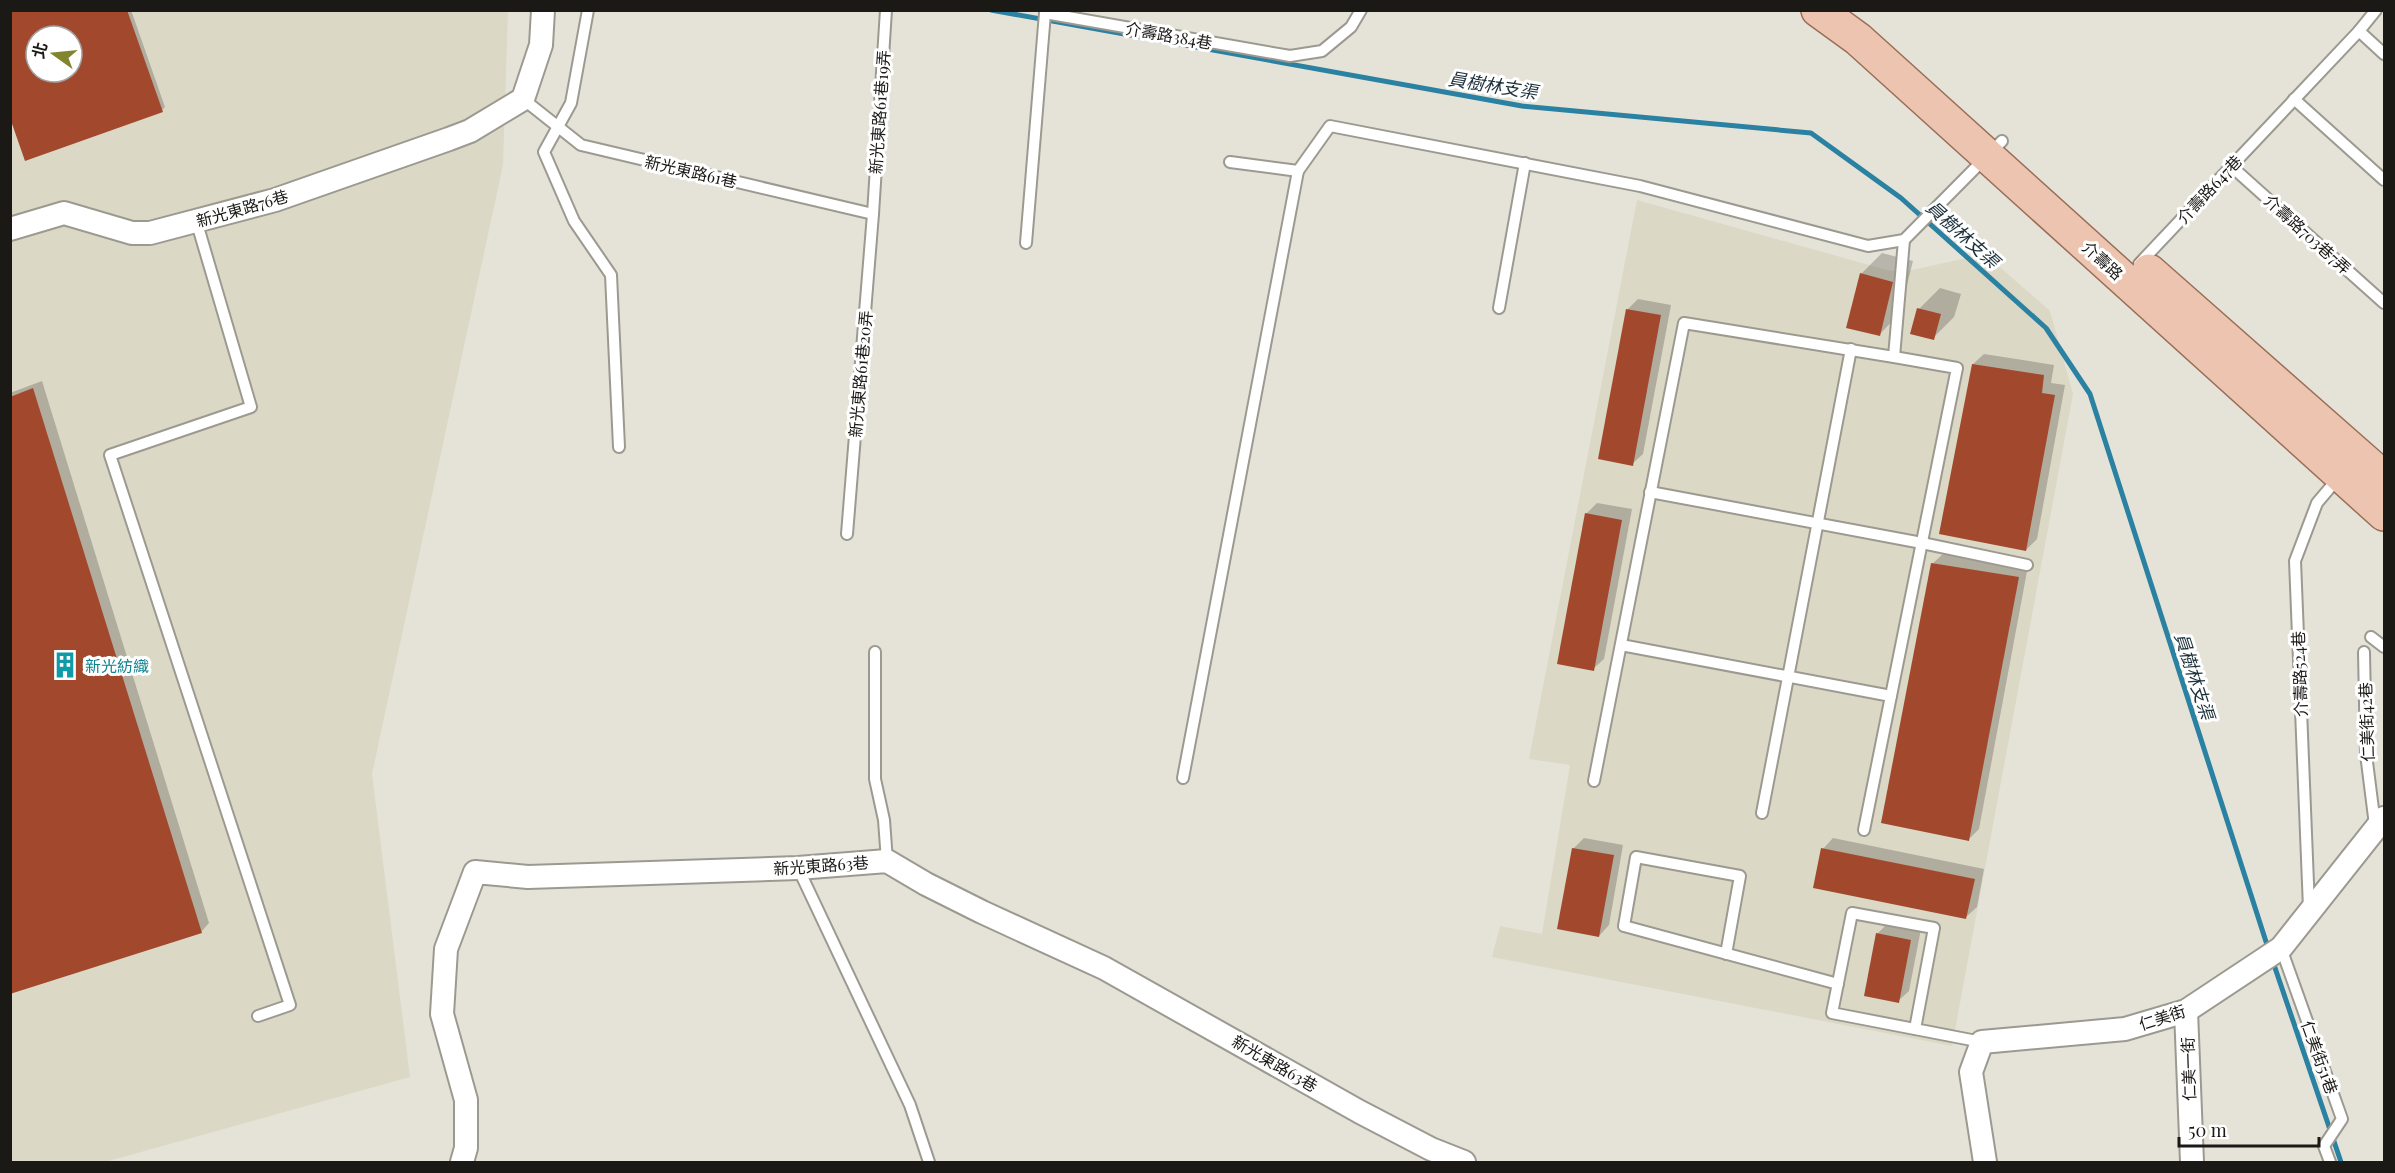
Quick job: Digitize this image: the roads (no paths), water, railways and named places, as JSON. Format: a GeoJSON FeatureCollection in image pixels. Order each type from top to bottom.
{"type":"FeatureCollection","features":[{"type":"Feature","properties":{"kind":"main road","name":"介壽路"},"geometry":{"type":"LineString","coordinates":[[1818,10],[1858,39],[1995,149],[2349,464],[2385,514]]}},
{"type":"Feature","properties":{"kind":"main road","name":"介壽路"},"geometry":{"type":"LineString","coordinates":[[1855,10],[1995,149]]}},
{"type":"Feature","properties":{"kind":"main road","name":"介壽路"},"geometry":{"type":"LineString","coordinates":[[2349,464],[2385,478]]}},
{"type":"Feature","properties":{"kind":"street"},"geometry":{"type":"LineString","coordinates":[[524,99],[541,45],[543,10]]}},
{"type":"Feature","properties":{"kind":"street","name":"新光東路76巷"},"geometry":{"type":"LineString","coordinates":[[10,229],[64,213],[132,232],[150,233],[275,200],[470,131],[524,99]]}},
{"type":"Feature","properties":{"kind":"street","name":"仁美街"},"geometry":{"type":"LineString","coordinates":[[1982,1042],[2125,1029],[2186,1011],[2274,953],[2310,912],[2380,823]]}},
{"type":"Feature","properties":{"kind":"street","name":"新光東路63巷"},"geometry":{"type":"LineString","coordinates":[[462,1162],[466,1148],[466,1100],[442,1014],[446,949],[475,872],[528,877],[798,868],[887,861],[926,884],[982,912],[1104,968],[1360,1112],[1431,1149],[1464,1162]]}},
{"type":"Feature","properties":{"kind":"street","name":"仁美一街"},"geometry":{"type":"LineString","coordinates":[[2186,1011],[2192,1162]]}},
{"type":"Feature","properties":{"kind":"street"},"geometry":{"type":"LineString","coordinates":[[1982,1042],[1971,1072],[1985,1162]]}},
{"type":"Feature","properties":{"kind":"lane"},"geometry":{"type":"LineString","coordinates":[[588,10],[572,103],[544,152],[574,221],[611,275],[618,447]]}},
{"type":"Feature","properties":{"kind":"lane","name":"新光東路61巷19弄"},"geometry":{"type":"LineString","coordinates":[[873,214],[886,10]]}},
{"type":"Feature","properties":{"kind":"lane","name":"介壽路384巷"},"geometry":{"type":"LineString","coordinates":[[1026,243],[1045,13],[1290,56],[1322,51],[1351,27],[1361,10]]}},
{"type":"Feature","properties":{"kind":"lane","name":"介壽路647巷"},"geometry":{"type":"LineString","coordinates":[[2132,271],[2359,31],[2376,10]]}},
{"type":"Feature","properties":{"kind":"lane"},"geometry":{"type":"LineString","coordinates":[[2359,31],[2385,54]]}},
{"type":"Feature","properties":{"kind":"lane","name":"新光東路61巷"},"geometry":{"type":"LineString","coordinates":[[524,99],[558,129],[581,144],[873,214]]}},
{"type":"Feature","properties":{"kind":"lane"},"geometry":{"type":"LineString","coordinates":[[2294,99],[2385,180]]}},
{"type":"Feature","properties":{"kind":"lane"},"geometry":{"type":"LineString","coordinates":[[1184,778],[1298,171],[1330,126],[1640,186],[1868,246],[1904,240],[1995,149]]}},
{"type":"Feature","properties":{"kind":"lane"},"geometry":{"type":"LineString","coordinates":[[1230,162],[1298,171]]}},
{"type":"Feature","properties":{"kind":"lane"},"geometry":{"type":"LineString","coordinates":[[1499,308],[1525,164]]}},
{"type":"Feature","properties":{"kind":"lane","name":"介壽路703巷7弄"},"geometry":{"type":"LineString","coordinates":[[2231,166],[2385,303]]}},
{"type":"Feature","properties":{"kind":"lane","name":"新光東路61巷20弄"},"geometry":{"type":"LineString","coordinates":[[847,534],[873,214]]}},
{"type":"Feature","properties":{"kind":"lane"},"geometry":{"type":"LineString","coordinates":[[196,220],[251,407],[110,455],[290,1005],[258,1016]]}},
{"type":"Feature","properties":{"kind":"lane"},"geometry":{"type":"LineString","coordinates":[[1894,357],[1904,240]]}},
{"type":"Feature","properties":{"kind":"lane"},"geometry":{"type":"LineString","coordinates":[[1594,781],[1684,322],[1957,368],[1864,830]]}},
{"type":"Feature","properties":{"kind":"lane"},"geometry":{"type":"LineString","coordinates":[[1762,813],[1851,349]]}},
{"type":"Feature","properties":{"kind":"lane","name":"介壽路524巷"},"geometry":{"type":"LineString","coordinates":[[2310,912],[2295,561],[2317,503],[2349,464]]}},
{"type":"Feature","properties":{"kind":"lane"},"geometry":{"type":"LineString","coordinates":[[1650,492],[2027,565]]}},
{"type":"Feature","properties":{"kind":"lane"},"geometry":{"type":"LineString","coordinates":[[2371,637],[2385,647]]}},
{"type":"Feature","properties":{"kind":"lane"},"geometry":{"type":"LineString","coordinates":[[1621,645],[1892,696]]}},
{"type":"Feature","properties":{"kind":"lane","name":"仁美街42巷"},"geometry":{"type":"LineString","coordinates":[[2364,651],[2366,754],[2380,823]]}},
{"type":"Feature","properties":{"kind":"lane"},"geometry":{"type":"LineString","coordinates":[[875,652],[875,779],[884,820],[887,861]]}},
{"type":"Feature","properties":{"kind":"lane"},"geometry":{"type":"LineString","coordinates":[[1726,954],[1740,876],[1636,857],[1624,926],[1736,957],[1838,984]]}},
{"type":"Feature","properties":{"kind":"lane"},"geometry":{"type":"LineString","coordinates":[[798,868],[910,1105],[929,1162]]}},
{"type":"Feature","properties":{"kind":"lane"},"geometry":{"type":"LineString","coordinates":[[1915,1029],[1934,928],[1852,913],[1832,1013],[1982,1042]]}},
{"type":"Feature","properties":{"kind":"lane","name":"仁美街51巷"},"geometry":{"type":"LineString","coordinates":[[2274,953],[2342,1119],[2324,1146],[2330,1162]]}},
{"type":"Feature","properties":{"kind":"waterway","name":"員樹林支渠"},"geometry":{"type":"LineString","coordinates":[[991,10],[1522,106],[1811,133],[1901,198],[2046,328],[2090,394],[2269,951]]}},
{"type":"Feature","properties":{"kind":"waterway","name":"員樹林支渠"},"geometry":{"type":"LineString","coordinates":[[2272,959],[2341,1162]]}},
{"type":"Feature","properties":{"kind":"place","name":"新光紡織"},"geometry":{"type":"Point","coordinates":[65,665]}}]}
